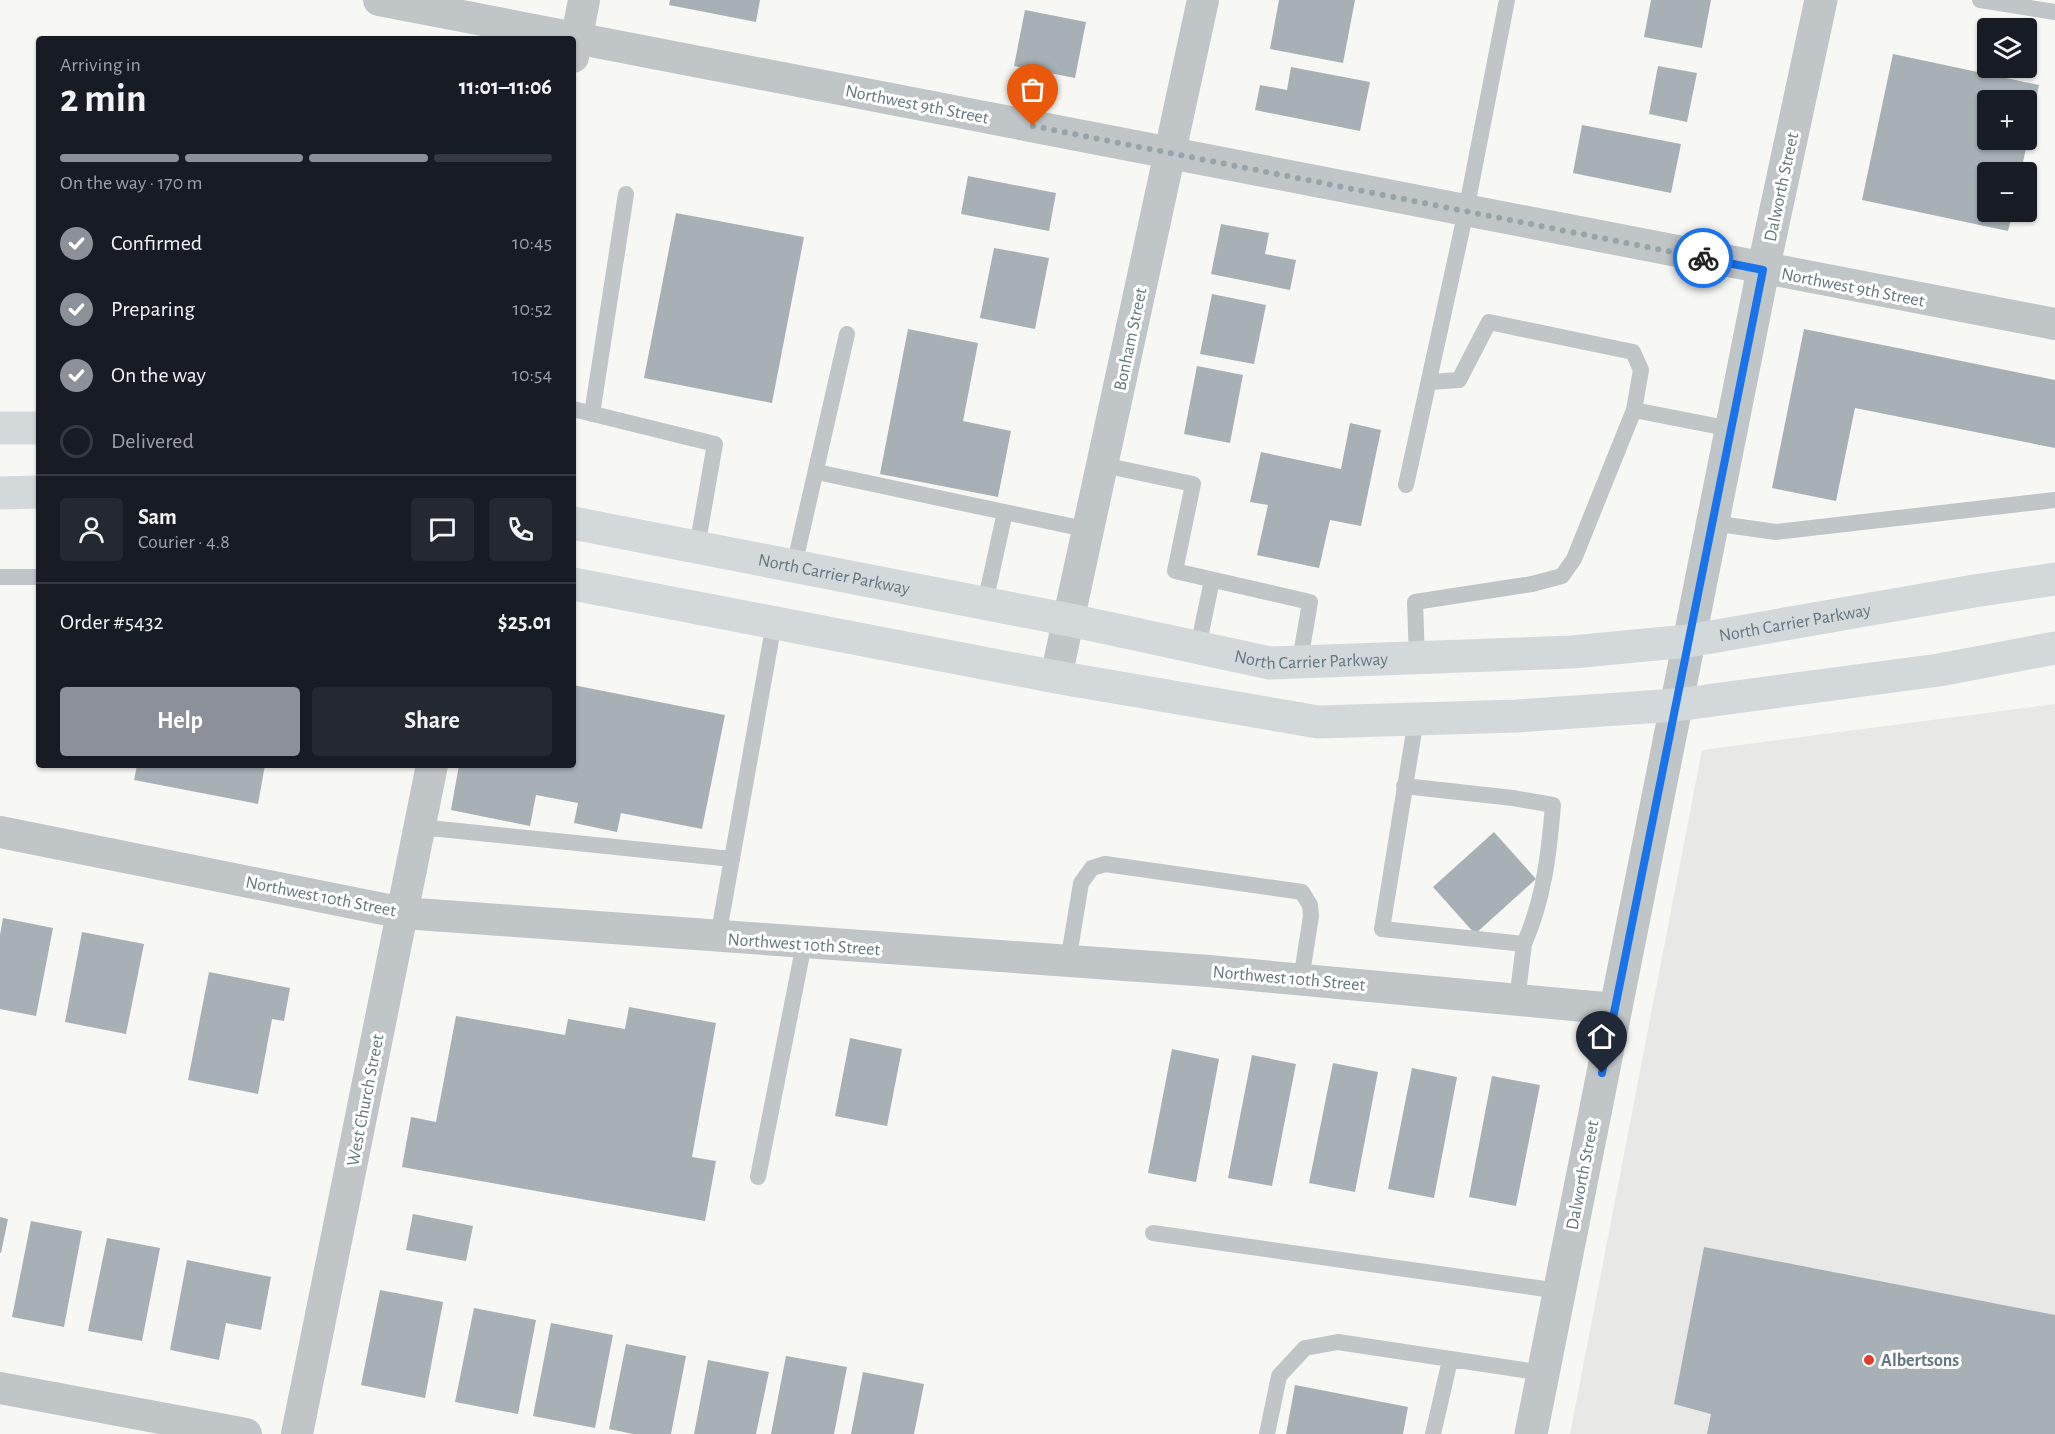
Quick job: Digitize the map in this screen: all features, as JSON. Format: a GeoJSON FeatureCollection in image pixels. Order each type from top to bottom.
{"type":"FeatureCollection","features":[{"type":"Feature","properties":{"kind":"main road"},"geometry":{"type":"LineString","coordinates":[[0,428],[36,428]]}},
{"type":"Feature","properties":{"kind":"main road"},"geometry":{"type":"LineString","coordinates":[[0,494],[36,492]]}},
{"type":"Feature","properties":{"kind":"main road","name":"North Carrier Parkway"},"geometry":{"type":"LineString","coordinates":[[576,524],[1070,620],[1270,663],[1572,652],[1688,640],[2055,579]]}},
{"type":"Feature","properties":{"kind":"main road"},"geometry":{"type":"LineString","coordinates":[[576,585],[1056,677],[1318,722],[1517,716],[1676,705],[1940,670],[2055,648]]}},
{"type":"Feature","properties":{"kind":"street","name":"Northwest 9th Street"},"geometry":{"type":"LineString","coordinates":[[379,0],[529,36]]}},
{"type":"Feature","properties":{"kind":"street"},"geometry":{"type":"LineString","coordinates":[[576,42],[584,0]]}},
{"type":"Feature","properties":{"kind":"street","name":"Bonham Street"},"geometry":{"type":"LineString","coordinates":[[1056,677],[1203,0]]}},
{"type":"Feature","properties":{"kind":"street","name":"Dalworth Street"},"geometry":{"type":"LineString","coordinates":[[1531,1434],[1688,640],[1763,270],[1821,0]]}},
{"type":"Feature","properties":{"kind":"street","name":"Northwest 9th Street"},"geometry":{"type":"LineString","coordinates":[[576,47],[1170,153],[1763,270],[2055,324]]}},
{"type":"Feature","properties":{"kind":"street","name":"West Church Street"},"geometry":{"type":"LineString","coordinates":[[297,1434],[431,768]]}},
{"type":"Feature","properties":{"kind":"street","name":"Northwest 10th Street"},"geometry":{"type":"LineString","coordinates":[[0,832],[403,913],[1301,980],[1614,1009]]}},
{"type":"Feature","properties":{"kind":"street"},"geometry":{"type":"LineString","coordinates":[[0,1388],[246,1434]]}},
{"type":"Feature","properties":{"kind":"lane"},"geometry":{"type":"LineString","coordinates":[[1406,485],[1466,211],[1507,0]]}},
{"type":"Feature","properties":{"kind":"lane"},"geometry":{"type":"LineString","coordinates":[[1980,0],[2055,12]]}},
{"type":"Feature","properties":{"kind":"lane"},"geometry":{"type":"LineString","coordinates":[[592,414],[626,194]]}},
{"type":"Feature","properties":{"kind":"lane"},"geometry":{"type":"LineString","coordinates":[[1417,658],[1415,602],[1562,576],[1574,559],[1634,410],[1641,370],[1633,352],[1490,322],[1459,381],[1429,382]]}},
{"type":"Feature","properties":{"kind":"lane"},"geometry":{"type":"LineString","coordinates":[[794,566],[848,334]]}},
{"type":"Feature","properties":{"kind":"lane"},"geometry":{"type":"LineString","coordinates":[[576,410],[715,444],[697,547]]}},
{"type":"Feature","properties":{"kind":"lane"},"geometry":{"type":"LineString","coordinates":[[1634,410],[1731,429]]}},
{"type":"Feature","properties":{"kind":"lane"},"geometry":{"type":"LineString","coordinates":[[1103,465],[1193,484],[1174,571],[1310,602],[1300,661]]}},
{"type":"Feature","properties":{"kind":"lane"},"geometry":{"type":"LineString","coordinates":[[817,472],[1089,530]]}},
{"type":"Feature","properties":{"kind":"lane"},"geometry":{"type":"LineString","coordinates":[[1712,523],[1776,532],[2055,500]]}},
{"type":"Feature","properties":{"kind":"lane"},"geometry":{"type":"LineString","coordinates":[[985,603],[1005,512]]}},
{"type":"Feature","properties":{"kind":"lane"},"geometry":{"type":"LineString","coordinates":[[0,577],[36,577]]}},
{"type":"Feature","properties":{"kind":"lane"},"geometry":{"type":"LineString","coordinates":[[1198,647],[1212,580]]}},
{"type":"Feature","properties":{"kind":"lane"},"geometry":{"type":"LineString","coordinates":[[718,938],[774,623]]}},
{"type":"Feature","properties":{"kind":"lane"},"geometry":{"type":"LineString","coordinates":[[1416,719],[1382,929],[1524,944]]}},
{"type":"Feature","properties":{"kind":"lane"},"geometry":{"type":"LineString","coordinates":[[1404,786],[1513,798],[1553,805],[1548,862],[1536,917],[1524,944],[1517,1000]]}},
{"type":"Feature","properties":{"kind":"lane"},"geometry":{"type":"LineString","coordinates":[[420,827],[732,859]]}},
{"type":"Feature","properties":{"kind":"lane"},"geometry":{"type":"LineString","coordinates":[[1068,962],[1081,884],[1092,868],[1105,864],[1302,892],[1310,905],[1311,916],[1301,980]]}},
{"type":"Feature","properties":{"kind":"lane"},"geometry":{"type":"LineString","coordinates":[[758,1177],[804,944]]}},
{"type":"Feature","properties":{"kind":"lane"},"geometry":{"type":"LineString","coordinates":[[1153,1233],[1559,1291]]}},
{"type":"Feature","properties":{"kind":"lane"},"geometry":{"type":"LineString","coordinates":[[1267,1434],[1279,1376],[1305,1348],[1338,1342],[1543,1373]]}},
{"type":"Feature","properties":{"kind":"lane"},"geometry":{"type":"LineString","coordinates":[[1433,1434],[1450,1360]]}},
{"type":"Feature","properties":{"kind":"shaded area"},"geometry":{"type":"Polygon","coordinates":[[[2055,704],[2055,1434],[1570,1434],[1702,750],[2055,704]]]}},
{"type":"Feature","properties":{"kind":"building"},"geometry":{"type":"Polygon","coordinates":[[[670,0],[760,0],[756,22],[669,5],[670,0]]]}},
{"type":"Feature","properties":{"kind":"building"},"geometry":{"type":"Polygon","coordinates":[[[1279,0],[1355,0],[1343,63],[1270,49],[1279,0]]]}},
{"type":"Feature","properties":{"kind":"building"},"geometry":{"type":"Polygon","coordinates":[[[1651,0],[1711,0],[1702,48],[1644,37],[1651,0]]]}},
{"type":"Feature","properties":{"kind":"building"},"geometry":{"type":"Polygon","coordinates":[[[1025,10],[1086,22],[1075,78],[1014,66],[1025,10]]]}},
{"type":"Feature","properties":{"kind":"building"},"geometry":{"type":"Polygon","coordinates":[[[1893,54],[1977,72],[1977,78],[2006,78],[2039,85],[2037,95],[2037,90],[1977,90],[1977,150],[2026,150],[2023,162],[1977,162],[1977,222],[2010,222],[2008,231],[1862,200],[1893,54]]]}},
{"type":"Feature","properties":{"kind":"building"},"geometry":{"type":"Polygon","coordinates":[[[1658,66],[1697,73],[1687,122],[1649,114],[1658,66]]]}},
{"type":"Feature","properties":{"kind":"building"},"geometry":{"type":"Polygon","coordinates":[[[1291,67],[1370,82],[1360,131],[1255,110],[1260,85],[1287,90],[1291,67]]]}},
{"type":"Feature","properties":{"kind":"building"},"geometry":{"type":"Polygon","coordinates":[[[1582,125],[1681,144],[1671,193],[1573,173],[1582,125]]]}},
{"type":"Feature","properties":{"kind":"building"},"geometry":{"type":"Polygon","coordinates":[[[968,176],[1056,193],[1049,231],[961,214],[968,176]]]}},
{"type":"Feature","properties":{"kind":"building"},"geometry":{"type":"Polygon","coordinates":[[[676,213],[804,237],[772,403],[644,378],[676,213]]]}},
{"type":"Feature","properties":{"kind":"building"},"geometry":{"type":"Polygon","coordinates":[[[1221,224],[1269,233],[1265,254],[1296,260],[1290,290],[1211,274],[1221,224]]]}},
{"type":"Feature","properties":{"kind":"building"},"geometry":{"type":"Polygon","coordinates":[[[994,248],[1049,258],[1035,329],[980,318],[994,248]]]}},
{"type":"Feature","properties":{"kind":"building"},"geometry":{"type":"Polygon","coordinates":[[[1212,294],[1266,305],[1254,364],[1200,354],[1212,294]]]}},
{"type":"Feature","properties":{"kind":"building"},"geometry":{"type":"Polygon","coordinates":[[[908,329],[978,343],[963,421],[1011,431],[998,497],[880,474],[908,329]]]}},
{"type":"Feature","properties":{"kind":"building"},"geometry":{"type":"Polygon","coordinates":[[[1804,329],[2055,380],[2055,448],[1855,408],[1836,501],[1772,488],[1804,329]]]}},
{"type":"Feature","properties":{"kind":"building"},"geometry":{"type":"Polygon","coordinates":[[[1197,366],[1243,375],[1230,443],[1184,434],[1197,366]]]}},
{"type":"Feature","properties":{"kind":"building"},"geometry":{"type":"Polygon","coordinates":[[[1350,423],[1381,430],[1361,526],[1330,520],[1319,568],[1257,555],[1268,505],[1250,502],[1261,452],[1341,469],[1350,423]]]}},
{"type":"Feature","properties":{"kind":"building"},"geometry":{"type":"Polygon","coordinates":[[[576,686],[725,715],[702,829],[621,813],[617,832],[574,823],[578,803],[536,795],[530,826],[451,810],[458,768],[576,768],[576,686]]]}},
{"type":"Feature","properties":{"kind":"building"},"geometry":{"type":"Polygon","coordinates":[[[136,768],[264,768],[258,804],[134,780],[136,768]]]}},
{"type":"Feature","properties":{"kind":"building"},"geometry":{"type":"Polygon","coordinates":[[[1494,832],[1536,879],[1475,934],[1433,887],[1494,832]]]}},
{"type":"Feature","properties":{"kind":"building"},"geometry":{"type":"Polygon","coordinates":[[[3,918],[53,928],[36,1016],[0,1009],[0,935],[3,918]]]}},
{"type":"Feature","properties":{"kind":"building"},"geometry":{"type":"Polygon","coordinates":[[[82,932],[144,944],[126,1034],[65,1022],[82,932]]]}},
{"type":"Feature","properties":{"kind":"building"},"geometry":{"type":"Polygon","coordinates":[[[209,972],[290,988],[284,1021],[272,1019],[258,1094],[188,1080],[209,972]]]}},
{"type":"Feature","properties":{"kind":"building"},"geometry":{"type":"Polygon","coordinates":[[[629,1007],[716,1023],[692,1157],[716,1161],[705,1221],[402,1167],[411,1117],[436,1122],[456,1016],[565,1035],[568,1019],[625,1029],[629,1007]]]}},
{"type":"Feature","properties":{"kind":"building"},"geometry":{"type":"Polygon","coordinates":[[[850,1038],[902,1049],[887,1126],[835,1116],[850,1038]]]}},
{"type":"Feature","properties":{"kind":"building"},"geometry":{"type":"Polygon","coordinates":[[[1172,1049],[1219,1059],[1196,1182],[1148,1173],[1172,1049]]]}},
{"type":"Feature","properties":{"kind":"building"},"geometry":{"type":"Polygon","coordinates":[[[1252,1055],[1296,1064],[1272,1186],[1228,1178],[1252,1055]]]}},
{"type":"Feature","properties":{"kind":"building"},"geometry":{"type":"Polygon","coordinates":[[[1333,1063],[1378,1072],[1355,1192],[1309,1183],[1333,1063]]]}},
{"type":"Feature","properties":{"kind":"building"},"geometry":{"type":"Polygon","coordinates":[[[1412,1068],[1457,1077],[1434,1198],[1388,1189],[1412,1068]]]}},
{"type":"Feature","properties":{"kind":"building"},"geometry":{"type":"Polygon","coordinates":[[[1492,1076],[1540,1085],[1516,1206],[1469,1197],[1492,1076]]]}},
{"type":"Feature","properties":{"kind":"building"},"geometry":{"type":"Polygon","coordinates":[[[413,1214],[473,1226],[466,1261],[406,1250],[413,1214]]]}},
{"type":"Feature","properties":{"kind":"building"},"geometry":{"type":"Polygon","coordinates":[[[0,1217],[8,1219],[1,1253],[0,1253],[0,1217]]]}},
{"type":"Feature","properties":{"kind":"building"},"geometry":{"type":"Polygon","coordinates":[[[31,1221],[82,1231],[64,1327],[12,1317],[31,1221]]]}},
{"type":"Feature","properties":{"kind":"building"},"geometry":{"type":"Polygon","coordinates":[[[107,1238],[160,1248],[142,1341],[88,1331],[107,1238]]]}},
{"type":"Feature","properties":{"kind":"building","name":"Albertsons"},"geometry":{"type":"Polygon","coordinates":[[[1704,1247],[2055,1315],[2055,1434],[1707,1434],[1711,1414],[1674,1404],[1704,1247]]]}},
{"type":"Feature","properties":{"kind":"building"},"geometry":{"type":"Polygon","coordinates":[[[187,1260],[271,1277],[261,1330],[226,1323],[219,1360],[170,1350],[187,1260]]]}},
{"type":"Feature","properties":{"kind":"building"},"geometry":{"type":"Polygon","coordinates":[[[380,1290],[443,1302],[425,1398],[361,1385],[380,1290]]]}},
{"type":"Feature","properties":{"kind":"building"},"geometry":{"type":"Polygon","coordinates":[[[474,1308],[536,1320],[518,1414],[455,1402],[474,1308]]]}},
{"type":"Feature","properties":{"kind":"building"},"geometry":{"type":"Polygon","coordinates":[[[551,1323],[613,1335],[595,1428],[533,1416],[551,1323]]]}},
{"type":"Feature","properties":{"kind":"building"},"geometry":{"type":"Polygon","coordinates":[[[626,1344],[686,1356],[671,1434],[633,1434],[609,1429],[626,1344]]]}},
{"type":"Feature","properties":{"kind":"building"},"geometry":{"type":"Polygon","coordinates":[[[786,1356],[847,1367],[834,1434],[771,1434],[786,1356]]]}},
{"type":"Feature","properties":{"kind":"building"},"geometry":{"type":"Polygon","coordinates":[[[708,1360],[769,1372],[756,1434],[694,1434],[708,1360]]]}},
{"type":"Feature","properties":{"kind":"building"},"geometry":{"type":"Polygon","coordinates":[[[863,1372],[924,1384],[914,1434],[851,1434],[863,1372]]]}},
{"type":"Feature","properties":{"kind":"building"},"geometry":{"type":"Polygon","coordinates":[[[1295,1385],[1408,1407],[1403,1434],[1286,1434],[1295,1385]]]}},
{"type":"Feature","properties":{"kind":"way so far"},"geometry":{"type":"LineString","coordinates":[[1033,126],[1703,258]]}},
{"type":"Feature","properties":{"kind":"place","name":"Albertsons"},"geometry":{"type":"Point","coordinates":[1869,1360]}},
{"type":"Feature","properties":{"kind":"route"},"geometry":{"type":"LineString","coordinates":[[1602,1073],[1763,270],[1703,258]]}}]}
